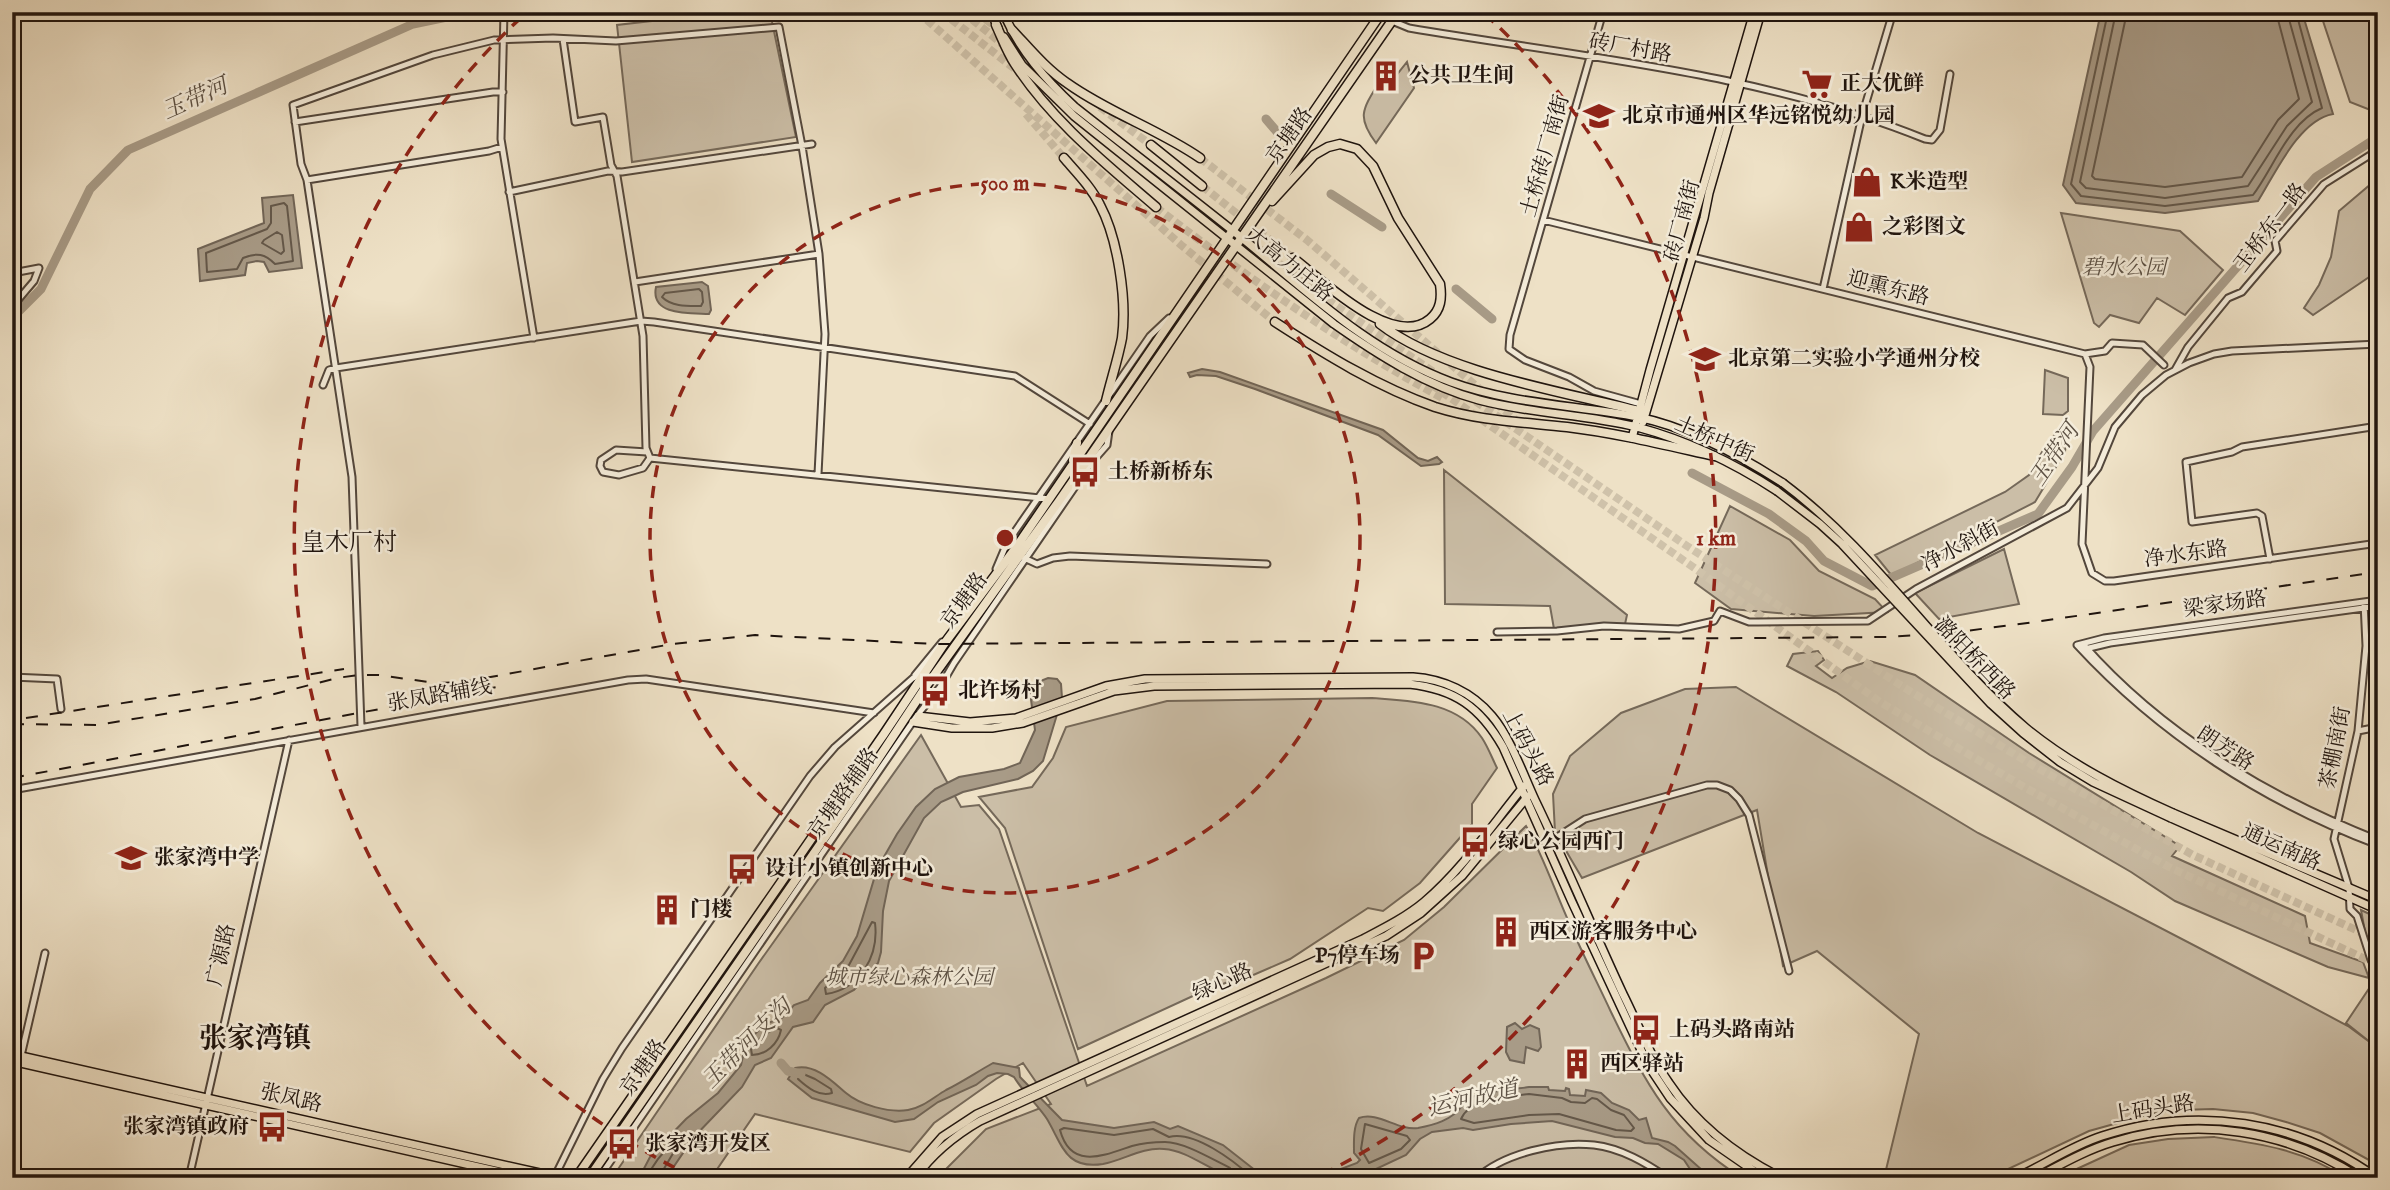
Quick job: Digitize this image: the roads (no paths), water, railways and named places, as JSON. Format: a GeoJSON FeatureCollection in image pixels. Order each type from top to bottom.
{"type":"FeatureCollection","features":[{"type":"Feature","properties":{"kind":"highway","name":"京塘路"},"geometry":{"type":"LineString","coordinates":[[576,1178],[950,636],[1071,467],[1381,12]]}},
{"type":"Feature","properties":{"kind":"highway","name":"京塘路"},"geometry":{"type":"LineString","coordinates":[[589,1178],[857,791],[902,720],[1022,557],[1398,12]]}},
{"type":"Feature","properties":{"kind":"highway"},"geometry":{"type":"LineString","coordinates":[[996,25],[1013,62],[1038,96],[1070,131],[1156,207]]}},
{"type":"Feature","properties":{"kind":"highway"},"geometry":{"type":"LineString","coordinates":[[1012,30],[1066,83],[1125,117],[1167,136],[1200,158]]}},
{"type":"Feature","properties":{"kind":"highway"},"geometry":{"type":"LineString","coordinates":[[1253,221],[1314,155],[1340,144],[1357,149],[1373,166],[1398,218],[1440,285],[1441,293],[1437,312],[1418,326],[1393,326],[1361,310]]}},
{"type":"Feature","properties":{"kind":"highway"},"geometry":{"type":"LineString","coordinates":[[1151,145],[1202,186]]}},
{"type":"Feature","properties":{"kind":"highway"},"geometry":{"type":"LineString","coordinates":[[1065,158],[1101,206],[1111,232],[1116,260],[1124,318],[1122,339],[1106,401]]}},
{"type":"Feature","properties":{"kind":"highway"},"geometry":{"type":"LineString","coordinates":[[1293,258],[1385,328],[1436,356],[1506,378],[1641,413]]}},
{"type":"Feature","properties":{"kind":"highway"},"geometry":{"type":"LineString","coordinates":[[1275,322],[1324,354],[1371,379],[1436,407],[1493,421],[1568,428],[1714,456]]}},
{"type":"Feature","properties":{"kind":"highway"},"geometry":{"type":"LineString","coordinates":[[1071,467],[1077,443]]}},
{"type":"Feature","properties":{"kind":"main road","name":"大高力庄路"},"geometry":{"type":"LineString","coordinates":[[991,12],[996,25],[1022,65],[1074,116],[1360,334],[1390,353],[1439,377],[1506,397],[1641,413],[1741,458],[1783,483]]}},
{"type":"Feature","properties":{"kind":"main road","name":"大高力庄路"},"geometry":{"type":"LineString","coordinates":[[1003,12],[1031,62],[1058,92],[1230,235]]}},
{"type":"Feature","properties":{"kind":"main road","name":"砖厂南街"},"geometry":{"type":"LineString","coordinates":[[1636,439],[1641,413],[1688,256],[1754,12]]}},
{"type":"Feature","properties":{"kind":"main road","name":"砖厂南街"},"geometry":{"type":"LineString","coordinates":[[1736,83],[1761,12]]}},
{"type":"Feature","properties":{"kind":"main road","name":"大高力庄路"},"geometry":{"type":"LineString","coordinates":[[1239,242],[1353,338],[1440,386],[1501,405],[1638,428]]}},
{"type":"Feature","properties":{"kind":"main road","name":"砖厂南街"},"geometry":{"type":"LineString","coordinates":[[1641,413],[1688,256]]}},
{"type":"Feature","properties":{"kind":"main road","name":"土桥中街"},"geometry":{"type":"LineString","coordinates":[[1638,428],[1714,456],[1777,491]]}},
{"type":"Feature","properties":{"kind":"main road","name":"潞阳桥西路"},"geometry":{"type":"LineString","coordinates":[[1783,483],[1847,537],[1964,667],[2026,728],[2063,756],[2172,816]]}},
{"type":"Feature","properties":{"kind":"main road","name":"潞阳桥西路"},"geometry":{"type":"LineString","coordinates":[[1777,491],[1842,544],[1990,704],[2022,733],[2060,762],[2093,782],[2172,816]]}},
{"type":"Feature","properties":{"kind":"main road","name":"上码头路"},"geometry":{"type":"LineString","coordinates":[[915,719],[970,722],[1003,720],[1042,710],[1106,686],[1145,679],[1180,682],[1391,676],[1425,678],[1461,690],[1484,708],[1501,729],[1513,762],[1527,787],[1652,1062],[1682,1106],[1723,1152],[1764,1178]]}},
{"type":"Feature","properties":{"kind":"main road","name":"绿心路"},"geometry":{"type":"LineString","coordinates":[[915,1178],[948,1142],[980,1121],[1341,958],[1395,930],[1421,913],[1462,876],[1526,798],[1527,787]]}},
{"type":"Feature","properties":{"kind":"main road","name":"绿心路"},"geometry":{"type":"LineString","coordinates":[[906,1178],[942,1137],[977,1114],[1363,939],[1404,916],[1450,877],[1527,787]]}},
{"type":"Feature","properties":{"kind":"main road","name":"上码头路"},"geometry":{"type":"LineString","coordinates":[[1526,798],[1554,839],[1652,1062]]}},
{"type":"Feature","properties":{"kind":"main road","name":"通运南路"},"geometry":{"type":"LineString","coordinates":[[2172,816],[2378,900]]}},
{"type":"Feature","properties":{"kind":"main road","name":"通运南路"},"geometry":{"type":"LineString","coordinates":[[2172,816],[2378,910]]}},
{"type":"Feature","properties":{"kind":"main road","name":"张凤路"},"geometry":{"type":"LineString","coordinates":[[12,1054],[527,1178]]}},
{"type":"Feature","properties":{"kind":"main road","name":"张凤路"},"geometry":{"type":"LineString","coordinates":[[12,1061],[557,1177]]}},
{"type":"Feature","properties":{"kind":"main road","name":"上码头路"},"geometry":{"type":"LineString","coordinates":[[1682,1106],[1723,1141],[1782,1178]]}},
{"type":"Feature","properties":{"kind":"main road","name":"上码头路"},"geometry":{"type":"LineString","coordinates":[[2015,1178],[2100,1136],[2132,1127],[2206,1119],[2257,1125],[2286,1132],[2330,1148],[2377,1178]]}},
{"type":"Feature","properties":{"kind":"main road","name":"上码头路"},"geometry":{"type":"LineString","coordinates":[[2035,1178],[2112,1142],[2145,1134],[2195,1128],[2233,1130],[2266,1136],[2317,1154],[2360,1178]]}},
{"type":"Feature","properties":{"kind":"street"},"geometry":{"type":"LineString","coordinates":[[504,12],[502,147],[534,338]]}},
{"type":"Feature","properties":{"kind":"street","name":"土桥砖厂南街"},"geometry":{"type":"LineString","coordinates":[[1603,12],[1508,343],[1514,355],[1641,413]]}},
{"type":"Feature","properties":{"kind":"street"},"geometry":{"type":"LineString","coordinates":[[1823,289],[1862,116],[1893,12]]}},
{"type":"Feature","properties":{"kind":"street","name":"砖厂村路"},"geometry":{"type":"LineString","coordinates":[[1392,21],[1409,28],[1736,83],[1871,117],[1932,140],[1940,131],[1950,74]]}},
{"type":"Feature","properties":{"kind":"street"},"geometry":{"type":"LineString","coordinates":[[361,726],[352,477],[293,105],[433,55],[504,39],[616,41],[779,27],[819,254],[824,347],[818,474]]}},
{"type":"Feature","properties":{"kind":"street"},"geometry":{"type":"LineString","coordinates":[[563,39],[575,122],[603,117],[611,165],[617,176],[643,337],[648,455],[643,468],[619,475],[603,472],[601,460],[616,450],[648,455],[1059,501]]}},
{"type":"Feature","properties":{"kind":"street"},"geometry":{"type":"LineString","coordinates":[[295,122],[503,92]]}},
{"type":"Feature","properties":{"kind":"street"},"geometry":{"type":"LineString","coordinates":[[509,192],[608,171],[812,144]]}},
{"type":"Feature","properties":{"kind":"street"},"geometry":{"type":"LineString","coordinates":[[307,180],[502,147]]}},
{"type":"Feature","properties":{"kind":"street","name":"玉桥东一路"},"geometry":{"type":"LineString","coordinates":[[2175,370],[2188,347],[2228,298],[2242,292],[2277,251],[2275,241],[2312,197],[2335,176],[2378,150]]}},
{"type":"Feature","properties":{"kind":"street","name":"迎熏东路"},"geometry":{"type":"LineString","coordinates":[[1543,220],[2085,354]]}},
{"type":"Feature","properties":{"kind":"street"},"geometry":{"type":"LineString","coordinates":[[635,282],[819,254]]}},
{"type":"Feature","properties":{"kind":"street"},"geometry":{"type":"LineString","coordinates":[[12,270],[18,272],[38,268],[34,281],[12,307]]}},
{"type":"Feature","properties":{"kind":"street"},"geometry":{"type":"LineString","coordinates":[[992,579],[1007,543],[1150,336],[1179,309]]}},
{"type":"Feature","properties":{"kind":"street"},"geometry":{"type":"LineString","coordinates":[[323,385],[329,370],[336,368],[641,321],[1015,376],[1090,425]]}},
{"type":"Feature","properties":{"kind":"street"},"geometry":{"type":"LineString","coordinates":[[2085,354],[2105,351],[2112,343],[2143,345],[2164,365]]}},
{"type":"Feature","properties":{"kind":"street","name":"净水斜街"},"geometry":{"type":"LineString","coordinates":[[1497,632],[1557,631],[1604,626],[1679,629],[1713,621],[1720,611],[1749,622],[1863,622],[1916,589],[2067,508],[2098,468],[2115,427],[2122,418],[2142,395],[2175,370],[2214,354],[2232,351],[2378,344]]}},
{"type":"Feature","properties":{"kind":"street","name":"净水东路"},"geometry":{"type":"LineString","coordinates":[[2085,354],[2090,367],[2082,544],[2092,573],[2105,581],[2114,581],[2378,543]]}},
{"type":"Feature","properties":{"kind":"street"},"geometry":{"type":"LineString","coordinates":[[2270,559],[2262,516],[2257,513],[2192,522],[2186,462],[2232,452],[2242,447],[2378,426]]}},
{"type":"Feature","properties":{"kind":"street","name":"京塘路辅路"},"geometry":{"type":"LineString","coordinates":[[599,1178],[649,1107],[656,1091],[940,687],[1022,557],[1107,445],[1109,428]]}},
{"type":"Feature","properties":{"kind":"street"},"geometry":{"type":"LineString","coordinates":[[1022,557],[1037,564],[1070,556],[1267,564]]}},
{"type":"Feature","properties":{"kind":"street","name":"梁家场路"},"geometry":{"type":"LineString","coordinates":[[2364,605],[2378,600]]}},
{"type":"Feature","properties":{"kind":"street","name":"梁家场路"},"geometry":{"type":"LineString","coordinates":[[2082,647],[2104,638],[2364,605],[2378,606]]}},
{"type":"Feature","properties":{"kind":"street","name":"茶棚南街"},"geometry":{"type":"LineString","coordinates":[[2349,898],[2349,888],[2335,846],[2336,826],[2358,731],[2364,672],[2364,605]]}},
{"type":"Feature","properties":{"kind":"street","name":"京塘路辅路"},"geometry":{"type":"LineString","coordinates":[[557,1177],[603,1079],[622,1048],[810,776],[835,747],[913,678],[935,649],[950,636]]}},
{"type":"Feature","properties":{"kind":"street","name":"朗芳路"},"geometry":{"type":"LineString","coordinates":[[2082,647],[2130,691],[2243,775],[2336,826],[2378,842]]}},
{"type":"Feature","properties":{"kind":"street","name":"京塘路辅路"},"geometry":{"type":"LineString","coordinates":[[913,678],[927,670]]}},
{"type":"Feature","properties":{"kind":"street"},"geometry":{"type":"LineString","coordinates":[[12,677],[57,679],[61,709]]}},
{"type":"Feature","properties":{"kind":"street","name":"张凤路辅线"},"geometry":{"type":"LineString","coordinates":[[12,790],[361,726],[646,679],[874,713]]}},
{"type":"Feature","properties":{"kind":"street"},"geometry":{"type":"LineString","coordinates":[[2358,731],[2378,727]]}},
{"type":"Feature","properties":{"kind":"street","name":"广源路"},"geometry":{"type":"LineString","coordinates":[[189,1178],[289,740]]}},
{"type":"Feature","properties":{"kind":"street"},"geometry":{"type":"LineString","coordinates":[[1554,839],[1586,819],[1610,812],[1707,785],[1717,785],[1730,790],[1739,799],[1751,822],[1789,971]]}},
{"type":"Feature","properties":{"kind":"street"},"geometry":{"type":"LineString","coordinates":[[2349,898],[2350,908],[2357,916],[2371,960],[2378,971]]}},
{"type":"Feature","properties":{"kind":"street"},"geometry":{"type":"LineString","coordinates":[[21,1056],[45,953]]}},
{"type":"Feature","properties":{"kind":"street"},"geometry":{"type":"LineString","coordinates":[[1477,1178],[1516,1155],[1550,1147],[1593,1145],[1634,1157],[1668,1178]]}},
{"type":"Feature","properties":{"kind":"water"},"geometry":{"type":"Polygon","coordinates":[[[2101,12],[2302,12],[2333,114],[2309,126],[2299,137],[2258,201],[2165,213],[2076,203],[2063,185],[2101,12]]]}},
{"type":"Feature","properties":{"kind":"water"},"geometry":{"type":"Polygon","coordinates":[[[293,195],[302,268],[269,272],[264,262],[257,261],[247,263],[245,275],[200,281],[198,249],[264,223],[262,198],[293,195]]]}},
{"type":"Feature","properties":{"kind":"water"},"geometry":{"type":"Polygon","coordinates":[[[702,282],[708,286],[711,310],[709,314],[673,311],[659,303],[656,296],[656,287],[702,282]]]}},
{"type":"Feature","properties":{"kind":"water"},"geometry":{"type":"Polygon","coordinates":[[[1202,369],[1220,372],[1383,430],[1418,458],[1428,461],[1437,457],[1442,462],[1421,466],[1378,435],[1216,376],[1190,377],[1188,373],[1202,369]]]}},
{"type":"Feature","properties":{"kind":"water"},"geometry":{"type":"Polygon","coordinates":[[[1048,678],[1057,679],[1061,684],[1062,698],[1043,761],[1033,771],[1018,779],[963,792],[941,802],[924,818],[889,881],[878,963],[854,990],[825,1005],[813,1022],[793,1027],[771,1058],[755,1065],[742,1087],[694,1137],[668,1175],[664,1178],[639,1178],[650,1157],[686,1119],[718,1093],[741,1065],[745,1047],[752,1037],[765,1024],[782,1018],[794,1005],[808,1000],[820,983],[843,961],[857,936],[877,869],[916,807],[935,789],[959,777],[1004,769],[1020,763],[1035,730],[1030,692],[1033,684],[1048,678]]]}},
{"type":"Feature","properties":{"kind":"water"},"geometry":{"type":"Polygon","coordinates":[[[1515,1023],[1522,1029],[1530,1025],[1539,1029],[1541,1047],[1538,1051],[1526,1047],[1524,1063],[1510,1060],[1506,1052],[1507,1027],[1515,1023]]]}},
{"type":"Feature","properties":{"kind":"water"},"geometry":{"type":"Polygon","coordinates":[[[993,1063],[1019,1068],[1020,1077],[1062,1120],[1114,1128],[1154,1122],[1170,1129],[1178,1126],[1223,1145],[1265,1178],[1233,1177],[1182,1153],[1164,1149],[1148,1150],[1103,1164],[1080,1163],[1066,1153],[1047,1119],[1014,1077],[1008,1074],[988,1076],[976,1085],[938,1102],[914,1119],[895,1122],[812,1098],[788,1079],[795,1068],[810,1068],[823,1074],[859,1101],[900,1111],[923,1105],[993,1063]]]}},
{"type":"Feature","properties":{"kind":"water"},"geometry":{"type":"Polygon","coordinates":[[[1529,1087],[1565,1091],[1566,1088],[1569,1089],[1570,1095],[1585,1096],[1586,1090],[1601,1093],[1612,1103],[1629,1110],[1639,1120],[1646,1118],[1652,1138],[1675,1146],[1711,1178],[1696,1178],[1684,1160],[1658,1144],[1615,1137],[1552,1121],[1432,1132],[1420,1139],[1406,1155],[1359,1177],[1317,1178],[1360,1160],[1354,1153],[1355,1130],[1359,1118],[1373,1117],[1403,1127],[1418,1128],[1448,1118],[1469,1098],[1529,1087]]]}},
{"type":"Feature","properties":{"kind":"waterway","name":"玉带河"},"geometry":{"type":"LineString","coordinates":[[12,318],[41,289],[90,189],[128,150],[413,24],[471,12]]}},
{"type":"Feature","properties":{"kind":"waterway","name":"玉带河"},"geometry":{"type":"LineString","coordinates":[[552,12],[615,12]]}},
{"type":"Feature","properties":{"kind":"waterway","name":"玉带河"},"geometry":{"type":"LineString","coordinates":[[1266,119],[1278,133]]}},
{"type":"Feature","properties":{"kind":"waterway","name":"玉带河"},"geometry":{"type":"LineString","coordinates":[[1692,473],[1769,514],[1806,541],[1824,561],[1872,586],[2038,514],[2072,467],[2093,431],[2316,177],[2378,137]]}},
{"type":"Feature","properties":{"kind":"waterway","name":"玉带河"},"geometry":{"type":"LineString","coordinates":[[1331,194],[1382,227]]}},
{"type":"Feature","properties":{"kind":"waterway","name":"玉带河"},"geometry":{"type":"LineString","coordinates":[[1456,289],[1492,319]]}},
{"type":"Feature","properties":{"kind":"waterway","name":"运河故道"},"geometry":{"type":"LineString","coordinates":[[781,1063],[788,1071],[801,1074]]}},
{"type":"Feature","properties":{"kind":"tunnel"},"geometry":{"type":"LineString","coordinates":[[918,12],[1181,245],[1275,322]]}},
{"type":"Feature","properties":{"kind":"tunnel"},"geometry":{"type":"LineString","coordinates":[[942,12],[1020,73]]}},
{"type":"Feature","properties":{"kind":"tunnel"},"geometry":{"type":"LineString","coordinates":[[963,12],[1006,47]]}},
{"type":"Feature","properties":{"kind":"tunnel"},"geometry":{"type":"LineString","coordinates":[[976,12],[1021,46]]}},
{"type":"Feature","properties":{"kind":"tunnel"},"geometry":{"type":"LineString","coordinates":[[1016,55],[1044,78]]}},
{"type":"Feature","properties":{"kind":"tunnel"},"geometry":{"type":"LineString","coordinates":[[1030,81],[1058,104]]}},
{"type":"Feature","properties":{"kind":"tunnel"},"geometry":{"type":"LineString","coordinates":[[1100,107],[1151,145]]}},
{"type":"Feature","properties":{"kind":"tunnel"},"geometry":{"type":"LineString","coordinates":[[1026,114],[1064,158]]}},
{"type":"Feature","properties":{"kind":"tunnel"},"geometry":{"type":"LineString","coordinates":[[1200,158],[1307,240],[1519,423]]}},
{"type":"Feature","properties":{"kind":"tunnel"},"geometry":{"type":"LineString","coordinates":[[1202,186],[1293,258]]}},
{"type":"Feature","properties":{"kind":"tunnel"},"geometry":{"type":"LineString","coordinates":[[1156,207],[1296,309],[1369,356],[1444,399]]}},
{"type":"Feature","properties":{"kind":"tunnel"},"geometry":{"type":"LineString","coordinates":[[1260,249],[1328,300],[1435,373]]}},
{"type":"Feature","properties":{"kind":"tunnel"},"geometry":{"type":"LineString","coordinates":[[1248,251],[1288,281]]}},
{"type":"Feature","properties":{"kind":"tunnel"},"geometry":{"type":"LineString","coordinates":[[1446,381],[1687,546],[1908,690],[2034,766],[2193,855],[2378,940]]}},
{"type":"Feature","properties":{"kind":"tunnel"},"geometry":{"type":"LineString","coordinates":[[1432,385],[1693,567],[1880,702],[2024,787],[2169,867],[2378,965]]}},
{"type":"Feature","properties":{"kind":"railway"},"geometry":{"type":"LineString","coordinates":[[12,724],[97,725],[255,699],[358,675],[379,675],[435,683],[463,682],[672,644],[755,635],[934,644],[1888,637],[1950,633],[2035,622],[2378,572]]}},
{"type":"Feature","properties":{"kind":"railway"},"geometry":{"type":"LineString","coordinates":[[26,718],[344,669]]}},
{"type":"Feature","properties":{"kind":"railway"},"geometry":{"type":"LineString","coordinates":[[12,778],[497,687]]}},
{"type":"Feature","properties":{"kind":"place","name":"公共卫生间"},"geometry":{"type":"Point","coordinates":[1386,76]}},
{"type":"Feature","properties":{"kind":"place","name":"正大优鲜"},"geometry":{"type":"Point","coordinates":[1817,84]}},
{"type":"Feature","properties":{"kind":"place","name":"北京市通州区华远铭悦幼儿园"},"geometry":{"type":"Point","coordinates":[1599,116]}},
{"type":"Feature","properties":{"kind":"place","name":"K米造型"},"geometry":{"type":"Point","coordinates":[1867,182]}},
{"type":"Feature","properties":{"kind":"place","name":"之彩图文"},"geometry":{"type":"Point","coordinates":[1859,227]}},
{"type":"Feature","properties":{"kind":"place","name":"北京第二实验小学通州分校"},"geometry":{"type":"Point","coordinates":[1705,359]}},
{"type":"Feature","properties":{"kind":"place","name":"土桥新桥东"},"geometry":{"type":"Point","coordinates":[1085,472]}},
{"type":"Feature","properties":{"kind":"place","name":"北许场村"},"geometry":{"type":"Point","coordinates":[935,691]}},
{"type":"Feature","properties":{"kind":"place","name":"绿心公园西门"},"geometry":{"type":"Point","coordinates":[1475,842]}},
{"type":"Feature","properties":{"kind":"place","name":"张家湾中学"},"geometry":{"type":"Point","coordinates":[131,858]}},
{"type":"Feature","properties":{"kind":"place","name":"设计小镇创新中心"},"geometry":{"type":"Point","coordinates":[742,869]}},
{"type":"Feature","properties":{"kind":"place","name":"门楼"},"geometry":{"type":"Point","coordinates":[667,910]}},
{"type":"Feature","properties":{"kind":"place","name":"西区游客服务中心"},"geometry":{"type":"Point","coordinates":[1506,932]}},
{"type":"Feature","properties":{"kind":"place","name":"P7停车场"},"geometry":{"type":"Point","coordinates":[1423,956]}},
{"type":"Feature","properties":{"kind":"place","name":"上码头路南站"},"geometry":{"type":"Point","coordinates":[1646,1030]}},
{"type":"Feature","properties":{"kind":"place","name":"西区驿站"},"geometry":{"type":"Point","coordinates":[1577,1064]}},
{"type":"Feature","properties":{"kind":"place","name":"张家湾镇政府"},"geometry":{"type":"Point","coordinates":[272,1127]}},
{"type":"Feature","properties":{"kind":"place","name":"张家湾开发区"},"geometry":{"type":"Point","coordinates":[622,1144]}},
{"type":"Feature","properties":{"kind":"district","name":"皇木厂村"},"geometry":{"type":"Point","coordinates":[349,543]}},
{"type":"Feature","properties":{"kind":"district","name":"张家湾镇"},"geometry":{"type":"Point","coordinates":[255,1039]}},
{"type":"Feature","properties":{"kind":"park label","name":"碧水公园"},"geometry":{"type":"Point","coordinates":[2124,268]}},
{"type":"Feature","properties":{"kind":"park label","name":"城市绿心森林公园"},"geometry":{"type":"Point","coordinates":[909,978]}},
{"type":"Feature","properties":{"kind":"water label","name":"玉带河支沟"},"geometry":{"type":"Point","coordinates":[747,1044]}}]}
